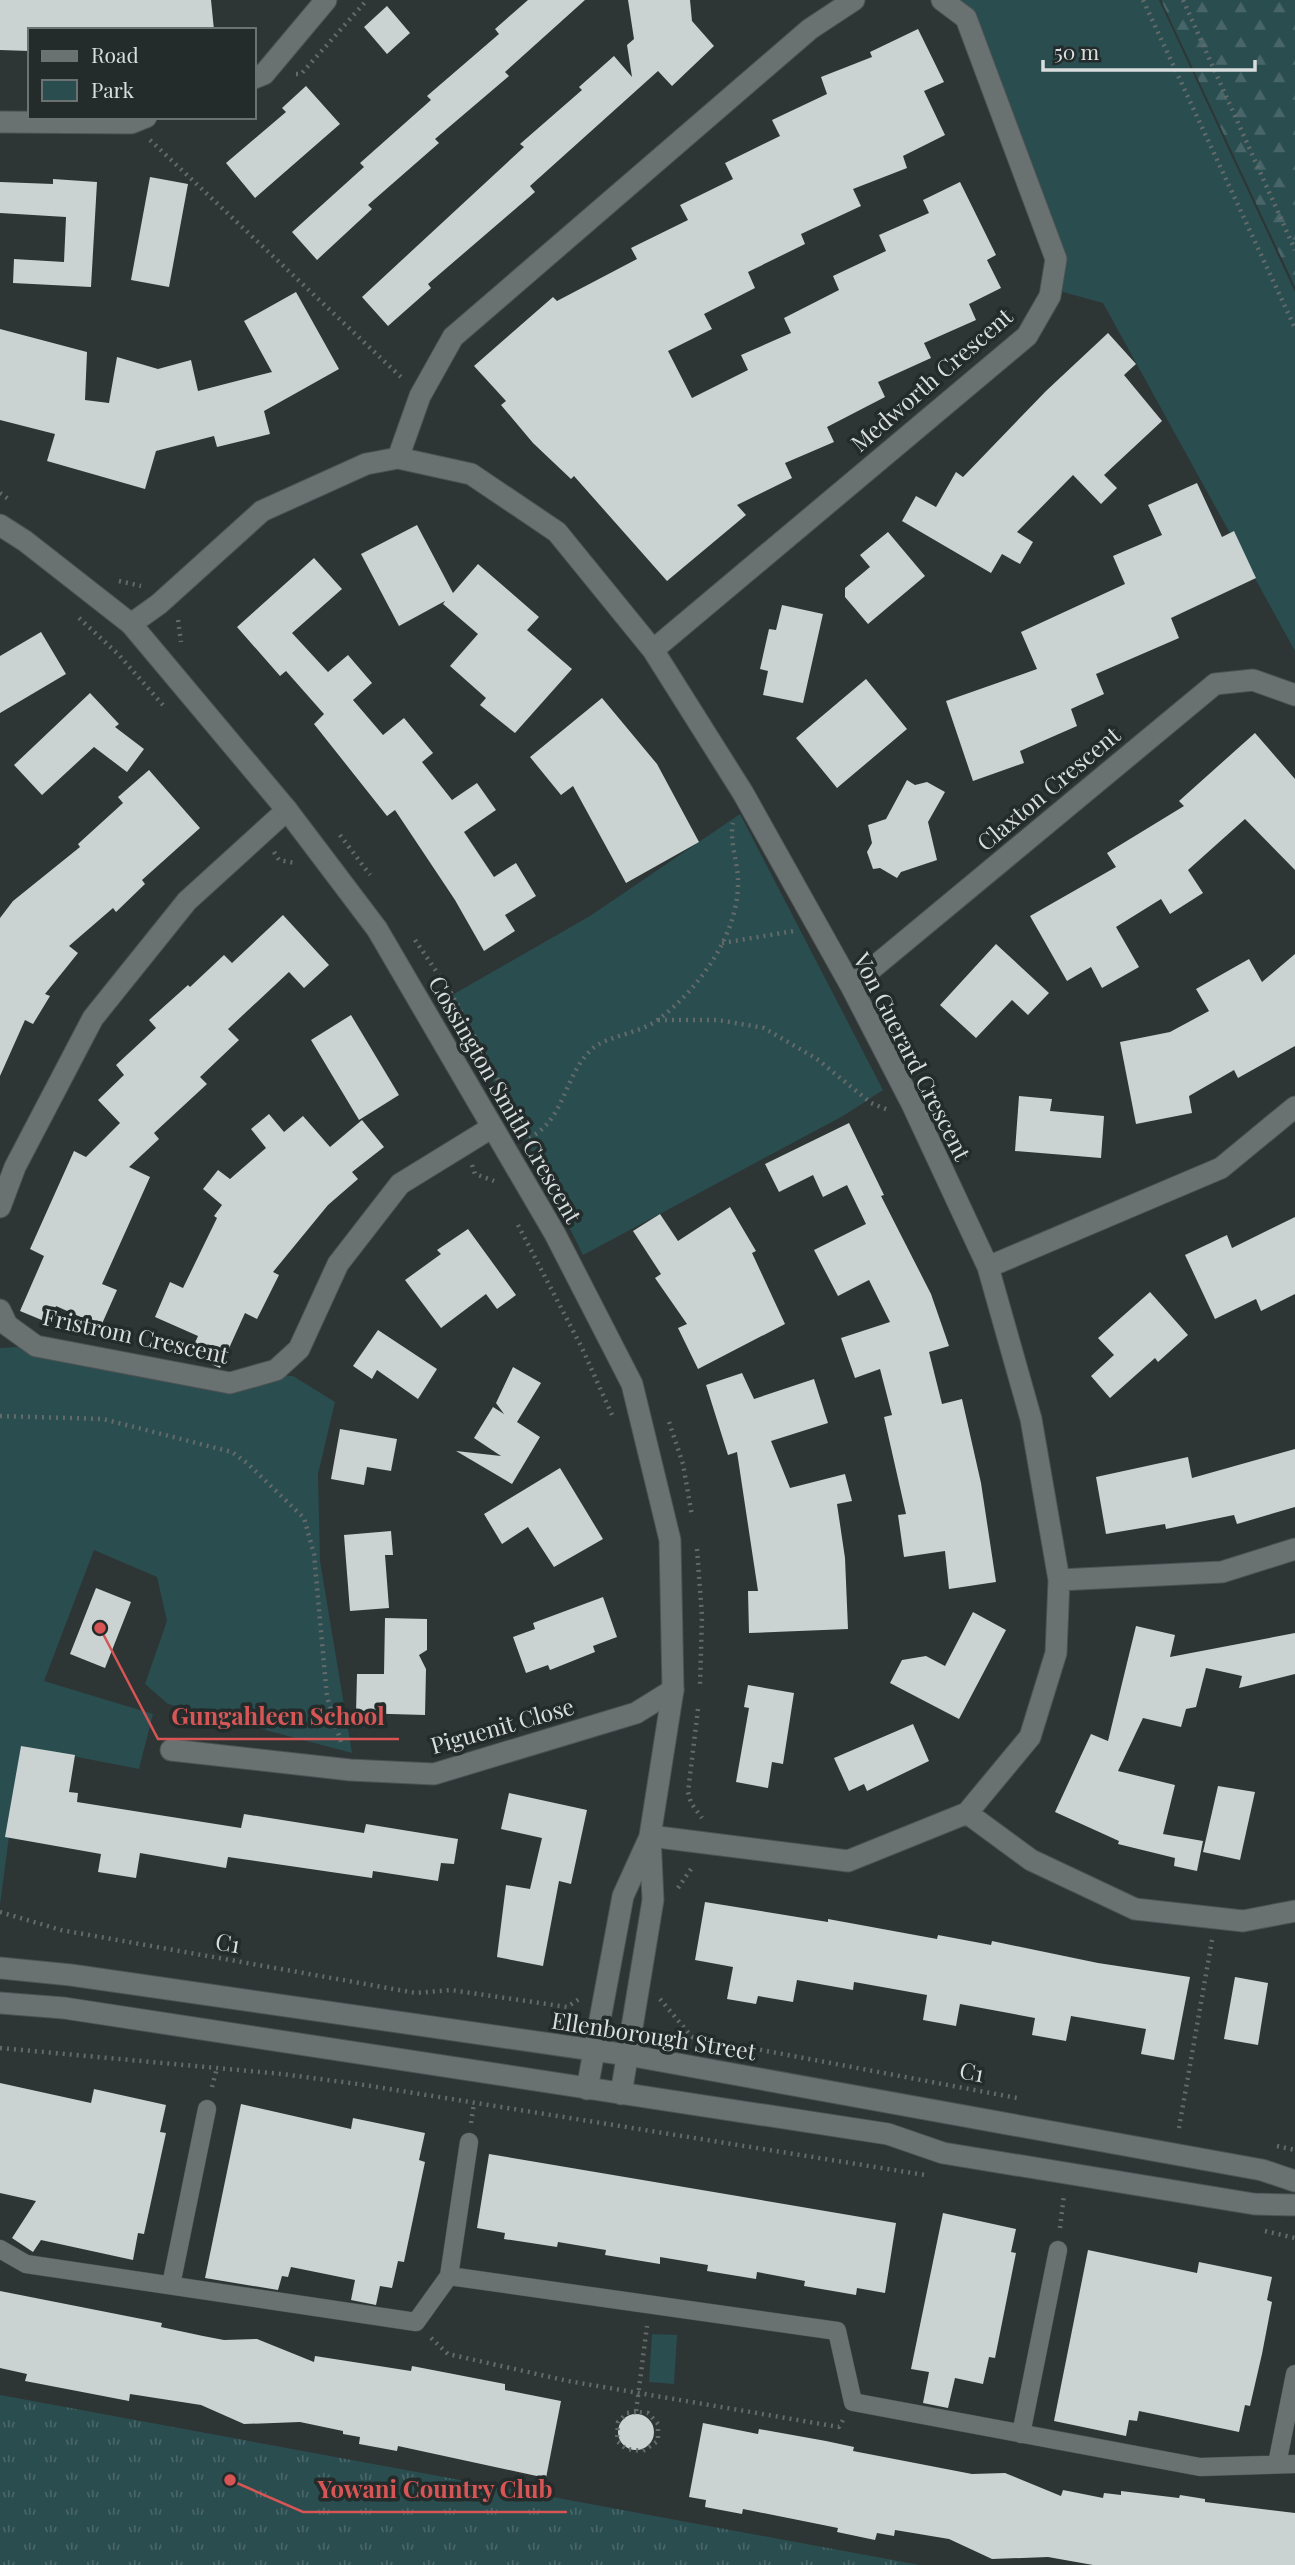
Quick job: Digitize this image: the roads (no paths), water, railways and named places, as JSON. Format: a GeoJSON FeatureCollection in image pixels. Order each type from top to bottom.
{"type":"FeatureCollection","features":[{"type":"Feature","properties":{"kind":"street"},"geometry":{"type":"LineString","coordinates":[[256,77],[264,74],[326,0]]}},
{"type":"Feature","properties":{"kind":"street"},"geometry":{"type":"LineString","coordinates":[[398,458],[421,396],[453,337],[810,29],[854,0]]}},
{"type":"Feature","properties":{"kind":"street","name":"Medworth Crescent"},"geometry":{"type":"LineString","coordinates":[[653,650],[1027,336],[1050,296],[1056,259],[965,18],[942,0]]}},
{"type":"Feature","properties":{"kind":"street"},"geometry":{"type":"LineString","coordinates":[[0,122],[139,120]]}},
{"type":"Feature","properties":{"kind":"street","name":"Von Guerard Crescent"},"geometry":{"type":"LineString","coordinates":[[131,624],[159,604],[262,511],[366,464],[398,458],[471,474],[557,532],[653,650],[743,793],[815,926],[851,986],[912,1104],[988,1268],[1031,1419],[1059,1580],[1056,1653],[1030,1737],[967,1813],[848,1861],[650,1836]]}},
{"type":"Feature","properties":{"kind":"street","name":"Cossington Smith Crescent"},"geometry":{"type":"LineString","coordinates":[[0,525],[25,541],[131,624],[287,810],[377,929],[555,1234],[632,1384],[670,1541],[673,1690],[650,1836],[653,1900],[621,2094]]}},
{"type":"Feature","properties":{"kind":"street","name":"Claxton Crescent"},"geometry":{"type":"LineString","coordinates":[[851,986],[1215,684],[1253,680],[1295,695]]}},
{"type":"Feature","properties":{"kind":"street"},"geometry":{"type":"LineString","coordinates":[[0,1207],[15,1167],[93,1018],[187,901],[287,810]]}},
{"type":"Feature","properties":{"kind":"street"},"geometry":{"type":"LineString","coordinates":[[988,1268],[1222,1168],[1295,1107]]}},
{"type":"Feature","properties":{"kind":"street","name":"Fristrom Crescent"},"geometry":{"type":"LineString","coordinates":[[0,1310],[7,1325],[36,1346],[230,1383],[275,1370],[299,1349],[338,1264],[400,1184],[491,1128]]}},
{"type":"Feature","properties":{"kind":"street"},"geometry":{"type":"LineString","coordinates":[[1059,1580],[1222,1572],[1295,1549]]}},
{"type":"Feature","properties":{"kind":"street","name":"Piguenit Close"},"geometry":{"type":"LineString","coordinates":[[171,1750],[350,1770],[434,1774],[636,1713],[673,1690]]}},
{"type":"Feature","properties":{"kind":"street"},"geometry":{"type":"LineString","coordinates":[[967,1813],[1031,1860],[1135,1909],[1243,1921],[1295,1911]]}},
{"type":"Feature","properties":{"kind":"street","name":"Cossington Smith Crescent"},"geometry":{"type":"LineString","coordinates":[[587,2089],[623,1896],[650,1836]]}},
{"type":"Feature","properties":{"kind":"street","name":"Ellenborough Street"},"geometry":{"type":"LineString","coordinates":[[0,1968],[71,1975],[628,2055],[1262,2170],[1295,2181]]}},
{"type":"Feature","properties":{"kind":"street"},"geometry":{"type":"LineString","coordinates":[[0,2003],[64,2008],[888,2134],[943,2152],[970,2157],[1254,2204],[1295,2205]]}},
{"type":"Feature","properties":{"kind":"lane"},"geometry":{"type":"LineString","coordinates":[[171,2285],[206,2109]]}},
{"type":"Feature","properties":{"kind":"lane"},"geometry":{"type":"LineString","coordinates":[[0,2249],[26,2264],[416,2322],[449,2276],[469,2142]]}},
{"type":"Feature","properties":{"kind":"lane"},"geometry":{"type":"LineString","coordinates":[[1021,2434],[1058,2250]]}},
{"type":"Feature","properties":{"kind":"lane"},"geometry":{"type":"LineString","coordinates":[[449,2276],[837,2331],[853,2402],[1200,2467],[1286,2464],[1295,2374]]}},
{"type":"Feature","properties":{"kind":"place","name":"Gungahleen School"},"geometry":{"type":"Point","coordinates":[100,1628]}},
{"type":"Feature","properties":{"kind":"place","name":"Yowani Country Club"},"geometry":{"type":"Point","coordinates":[230,2480]}}]}
